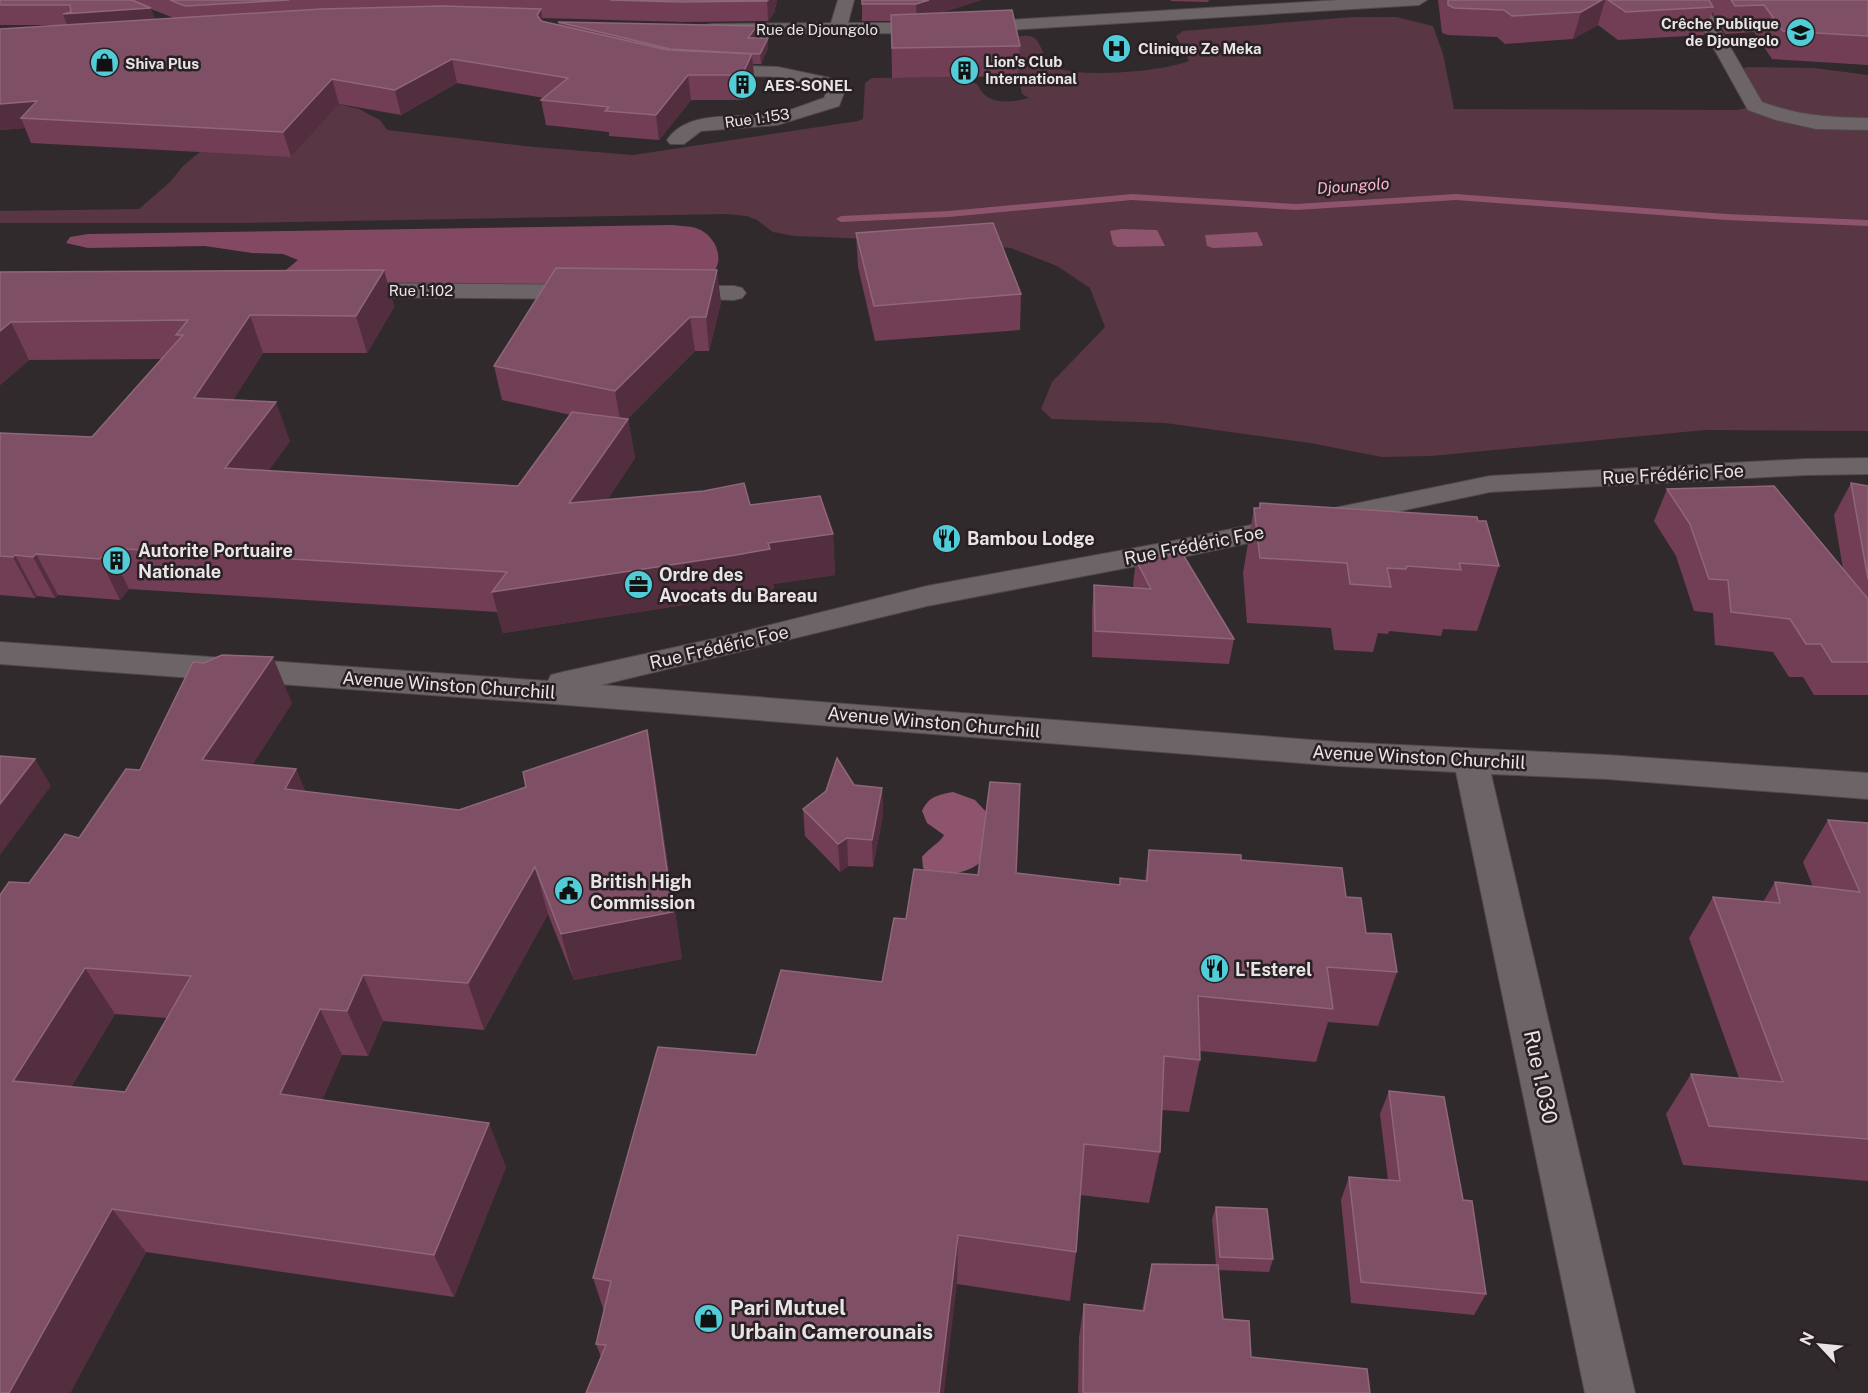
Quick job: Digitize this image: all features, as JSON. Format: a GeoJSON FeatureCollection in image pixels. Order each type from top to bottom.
{"type":"FeatureCollection","features":[{"type":"Feature","properties":{"kind":"street"},"geometry":{"type":"LineString","coordinates":[[838,30],[846,0]]}},
{"type":"Feature","properties":{"kind":"street","name":"Rue de Djoungolo"},"geometry":{"type":"LineString","coordinates":[[695,29],[960,28],[1419,0]]}},
{"type":"Feature","properties":{"kind":"street"},"geometry":{"type":"LineString","coordinates":[[1695,0],[1755,106],[1783,116],[1815,123],[1868,124]]}},
{"type":"Feature","properties":{"kind":"street","name":"Rue 1.153"},"geometry":{"type":"LineString","coordinates":[[677,140],[696,126],[777,119],[832,102],[838,84],[778,72],[690,69]]}},
{"type":"Feature","properties":{"kind":"street","name":"Rue 1.102"},"geometry":{"type":"LineString","coordinates":[[317,290],[603,292]]}},
{"type":"Feature","properties":{"kind":"street"},"geometry":{"type":"LineString","coordinates":[[651,292],[734,293]]}},
{"type":"Feature","properties":{"kind":"street","name":"Rue Frédéric Foe"},"geometry":{"type":"LineString","coordinates":[[529,691],[722,647],[927,596],[1173,550],[1490,484],[1805,467],[1868,466]]}},
{"type":"Feature","properties":{"kind":"street","name":"Avenue Winston Churchill"},"geometry":{"type":"LineString","coordinates":[[0,653],[529,691],[1339,754],[1607,767],[1868,786]]}},
{"type":"Feature","properties":{"kind":"street","name":"Rue 1.030"},"geometry":{"type":"LineString","coordinates":[[1471,760],[1610,1393]]}},
{"type":"Feature","properties":{"kind":"shaded area"},"geometry":{"type":"Polygon","coordinates":[[[1353,17],[1396,17],[1433,26],[1443,54],[1454,109],[1738,110],[1746,108],[1739,70],[1747,67],[1814,68],[1868,75],[1868,431],[1705,430],[1431,456],[1382,457],[1310,443],[1165,423],[1052,419],[1041,409],[1052,382],[1105,327],[1090,288],[1057,266],[1011,248],[953,242],[794,236],[773,232],[757,220],[747,216],[726,214],[245,223],[0,223],[0,211],[139,209],[170,182],[183,166],[255,106],[300,95],[359,109],[380,120],[387,130],[534,147],[633,155],[858,121],[863,119],[865,83],[872,78],[955,77],[977,84],[987,96],[999,101],[1029,98],[1022,94],[1011,39],[1023,36],[1031,36],[1036,40],[1045,57],[1055,67],[1083,73],[1122,72],[1161,68],[1189,61],[1176,36],[1183,31],[1353,17]]]}},
{"type":"Feature","properties":{"kind":"shaded area"},"geometry":{"type":"Polygon","coordinates":[[[672,225],[696,228],[711,238],[716,246],[718,262],[715,270],[709,276],[699,281],[429,288],[275,279],[298,260],[283,254],[252,253],[205,246],[88,248],[66,243],[70,237],[88,234],[672,225]]]}},
{"type":"Feature","properties":{"kind":"shaded area"},"geometry":{"type":"Polygon","coordinates":[[[1157,230],[1165,246],[1117,247],[1113,244],[1110,231],[1157,230]]]}},
{"type":"Feature","properties":{"kind":"shaded area"},"geometry":{"type":"Polygon","coordinates":[[[1257,232],[1263,245],[1261,246],[1213,248],[1207,246],[1205,235],[1257,232]]]}},
{"type":"Feature","properties":{"kind":"shaded area"},"geometry":{"type":"Polygon","coordinates":[[[953,792],[975,800],[989,815],[987,850],[980,863],[973,867],[958,873],[934,876],[923,868],[922,857],[944,835],[927,823],[922,811],[931,799],[953,792]]]}},
{"type":"Feature","properties":{"kind":"building"},"geometry":{"type":"Polygon","coordinates":[[[0,0],[132,0],[151,8],[63,14],[71,12],[70,5],[0,5],[0,0]]]}},
{"type":"Feature","properties":{"kind":"building"},"geometry":{"type":"Polygon","coordinates":[[[170,0],[289,0],[185,6],[170,0]]]}},
{"type":"Feature","properties":{"kind":"building"},"geometry":{"type":"Polygon","coordinates":[[[610,0],[768,0],[681,2],[610,0]]]}},
{"type":"Feature","properties":{"kind":"building"},"geometry":{"type":"Polygon","coordinates":[[[862,0],[929,0],[916,4],[862,4],[862,0]]]}},
{"type":"Feature","properties":{"kind":"building"},"geometry":{"type":"Polygon","coordinates":[[[1448,0],[1602,0],[1581,12],[1512,16],[1504,10],[1454,8],[1448,5],[1448,0]]]}},
{"type":"Feature","properties":{"kind":"building"},"geometry":{"type":"Polygon","coordinates":[[[1608,0],[1709,0],[1713,7],[1626,12],[1608,0]]]}},
{"type":"Feature","properties":{"kind":"building"},"geometry":{"type":"Polygon","coordinates":[[[1731,0],[1868,0],[1868,36],[1783,31],[1764,5],[1735,6],[1731,0]]]}},
{"type":"Feature","properties":{"kind":"building"},"geometry":{"type":"Polygon","coordinates":[[[442,6],[541,9],[537,15],[541,21],[668,50],[752,54],[742,75],[688,75],[656,115],[605,111],[609,107],[541,100],[568,78],[452,59],[395,90],[332,79],[283,132],[21,118],[37,101],[0,104],[0,29],[321,9],[442,6]]]}},
{"type":"Feature","properties":{"kind":"building"},"geometry":{"type":"Polygon","coordinates":[[[1012,10],[1020,46],[892,48],[891,15],[1012,10]]]}},
{"type":"Feature","properties":{"kind":"building"},"geometry":{"type":"Polygon","coordinates":[[[558,22],[757,26],[748,38],[768,38],[760,54],[670,49],[558,22]]]}},
{"type":"Feature","properties":{"kind":"building"},"geometry":{"type":"Polygon","coordinates":[[[993,223],[1021,294],[874,306],[856,233],[993,223]]]}},
{"type":"Feature","properties":{"kind":"building"},"geometry":{"type":"Polygon","coordinates":[[[556,268],[717,270],[706,317],[690,317],[615,391],[494,366],[556,268]]]}},
{"type":"Feature","properties":{"kind":"building"},"geometry":{"type":"Polygon","coordinates":[[[384,270],[356,316],[250,315],[194,398],[276,402],[225,468],[518,486],[572,412],[628,419],[569,503],[704,491],[744,483],[750,505],[820,496],[833,534],[768,543],[770,549],[736,555],[492,592],[507,572],[109,548],[100,559],[36,554],[33,557],[0,556],[0,433],[92,437],[183,335],[176,335],[188,320],[11,322],[0,331],[0,272],[384,270]]]}},
{"type":"Feature","properties":{"kind":"building"},"geometry":{"type":"Polygon","coordinates":[[[1851,483],[1868,486],[1868,579],[1851,483]]]}},
{"type":"Feature","properties":{"kind":"building"},"geometry":{"type":"Polygon","coordinates":[[[1774,486],[1868,599],[1868,662],[1832,662],[1821,644],[1806,644],[1790,619],[1731,612],[1728,580],[1709,579],[1690,524],[1667,489],[1774,486]]]}},
{"type":"Feature","properties":{"kind":"building"},"geometry":{"type":"Polygon","coordinates":[[[1260,503],[1477,517],[1478,521],[1486,521],[1499,566],[1459,563],[1461,570],[1407,566],[1406,569],[1387,568],[1391,587],[1350,584],[1347,563],[1260,558],[1254,508],[1260,508],[1260,503]]]}},
{"type":"Feature","properties":{"kind":"building"},"geometry":{"type":"Polygon","coordinates":[[[1182,553],[1234,639],[1095,631],[1094,585],[1151,589],[1136,560],[1182,553]]]}},
{"type":"Feature","properties":{"kind":"building"},"geometry":{"type":"Polygon","coordinates":[[[222,655],[273,657],[202,760],[296,769],[285,789],[459,810],[526,787],[523,772],[647,730],[673,912],[561,934],[535,867],[468,983],[363,975],[347,1011],[320,1009],[280,1094],[489,1123],[434,1255],[112,1209],[9,1393],[0,1393],[0,895],[9,882],[29,883],[65,834],[79,838],[126,769],[140,770],[193,662],[204,663],[222,655]],[[85,968],[13,1081],[125,1092],[191,976],[85,968]]]}},
{"type":"Feature","properties":{"kind":"building"},"geometry":{"type":"Polygon","coordinates":[[[0,756],[35,759],[0,804],[0,756]]]}},
{"type":"Feature","properties":{"kind":"building"},"geometry":{"type":"Polygon","coordinates":[[[837,758],[854,785],[882,788],[872,840],[847,838],[838,844],[803,809],[826,791],[837,758]]]}},
{"type":"Feature","properties":{"kind":"building"},"geometry":{"type":"Polygon","coordinates":[[[990,782],[1020,784],[1016,873],[1120,885],[1120,878],[1147,881],[1149,850],[1241,855],[1241,860],[1342,868],[1346,897],[1361,898],[1366,933],[1391,934],[1397,972],[1327,967],[1333,1009],[1198,996],[1200,1060],[1164,1056],[1160,1152],[1084,1144],[1076,1252],[958,1235],[939,1393],[586,1393],[606,1345],[596,1344],[611,1281],[593,1278],[658,1047],[756,1055],[781,970],[882,982],[894,918],[906,919],[914,869],[978,875],[990,782]]]}},
{"type":"Feature","properties":{"kind":"building"},"geometry":{"type":"Polygon","coordinates":[[[1828,820],[1868,823],[1868,1139],[1709,1126],[1691,1074],[1783,1082],[1713,897],[1780,903],[1775,882],[1860,892],[1828,820]]]}},
{"type":"Feature","properties":{"kind":"building"},"geometry":{"type":"Polygon","coordinates":[[[1389,1091],[1444,1097],[1463,1200],[1472,1201],[1486,1294],[1361,1282],[1349,1177],[1400,1181],[1389,1091]]]}},
{"type":"Feature","properties":{"kind":"building"},"geometry":{"type":"Polygon","coordinates":[[[1216,1207],[1267,1209],[1273,1259],[1220,1257],[1216,1207]]]}},
{"type":"Feature","properties":{"kind":"building"},"geometry":{"type":"Polygon","coordinates":[[[1152,1264],[1218,1265],[1223,1319],[1249,1321],[1251,1357],[1367,1369],[1370,1393],[1083,1393],[1084,1304],[1144,1311],[1152,1264]]]}},
{"type":"Feature","properties":{"kind":"waterway","name":"Djoungolo"},"geometry":{"type":"LineString","coordinates":[[841,219],[949,214],[1132,197],[1296,207],[1456,197],[1726,217],[1868,223]]}},
{"type":"Feature","properties":{"kind":"place","name":"Crêche Publique de Djoungolo"},"geometry":{"type":"Point","coordinates":[1800,32]}},
{"type":"Feature","properties":{"kind":"place","name":"Clinique Ze Meka"},"geometry":{"type":"Point","coordinates":[1117,48]}},
{"type":"Feature","properties":{"kind":"place","name":"Shiva Plus"},"geometry":{"type":"Point","coordinates":[104,63]}},
{"type":"Feature","properties":{"kind":"place","name":"Lion's Club International"},"geometry":{"type":"Point","coordinates":[964,70]}},
{"type":"Feature","properties":{"kind":"place","name":"AES-SONEL"},"geometry":{"type":"Point","coordinates":[743,85]}},
{"type":"Feature","properties":{"kind":"place","name":"Bambou Lodge"},"geometry":{"type":"Point","coordinates":[946,538]}},
{"type":"Feature","properties":{"kind":"place","name":"Autorite Portuaire Nationale"},"geometry":{"type":"Point","coordinates":[117,560]}},
{"type":"Feature","properties":{"kind":"place","name":"Ordre des Avocats du Bareau"},"geometry":{"type":"Point","coordinates":[638,584]}},
{"type":"Feature","properties":{"kind":"place","name":"British High Commission"},"geometry":{"type":"Point","coordinates":[569,891]}},
{"type":"Feature","properties":{"kind":"place","name":"L'Esterel"},"geometry":{"type":"Point","coordinates":[1214,969]}},
{"type":"Feature","properties":{"kind":"place","name":"Pari Mutuel Urbain Camerounais"},"geometry":{"type":"Point","coordinates":[709,1319]}}]}
